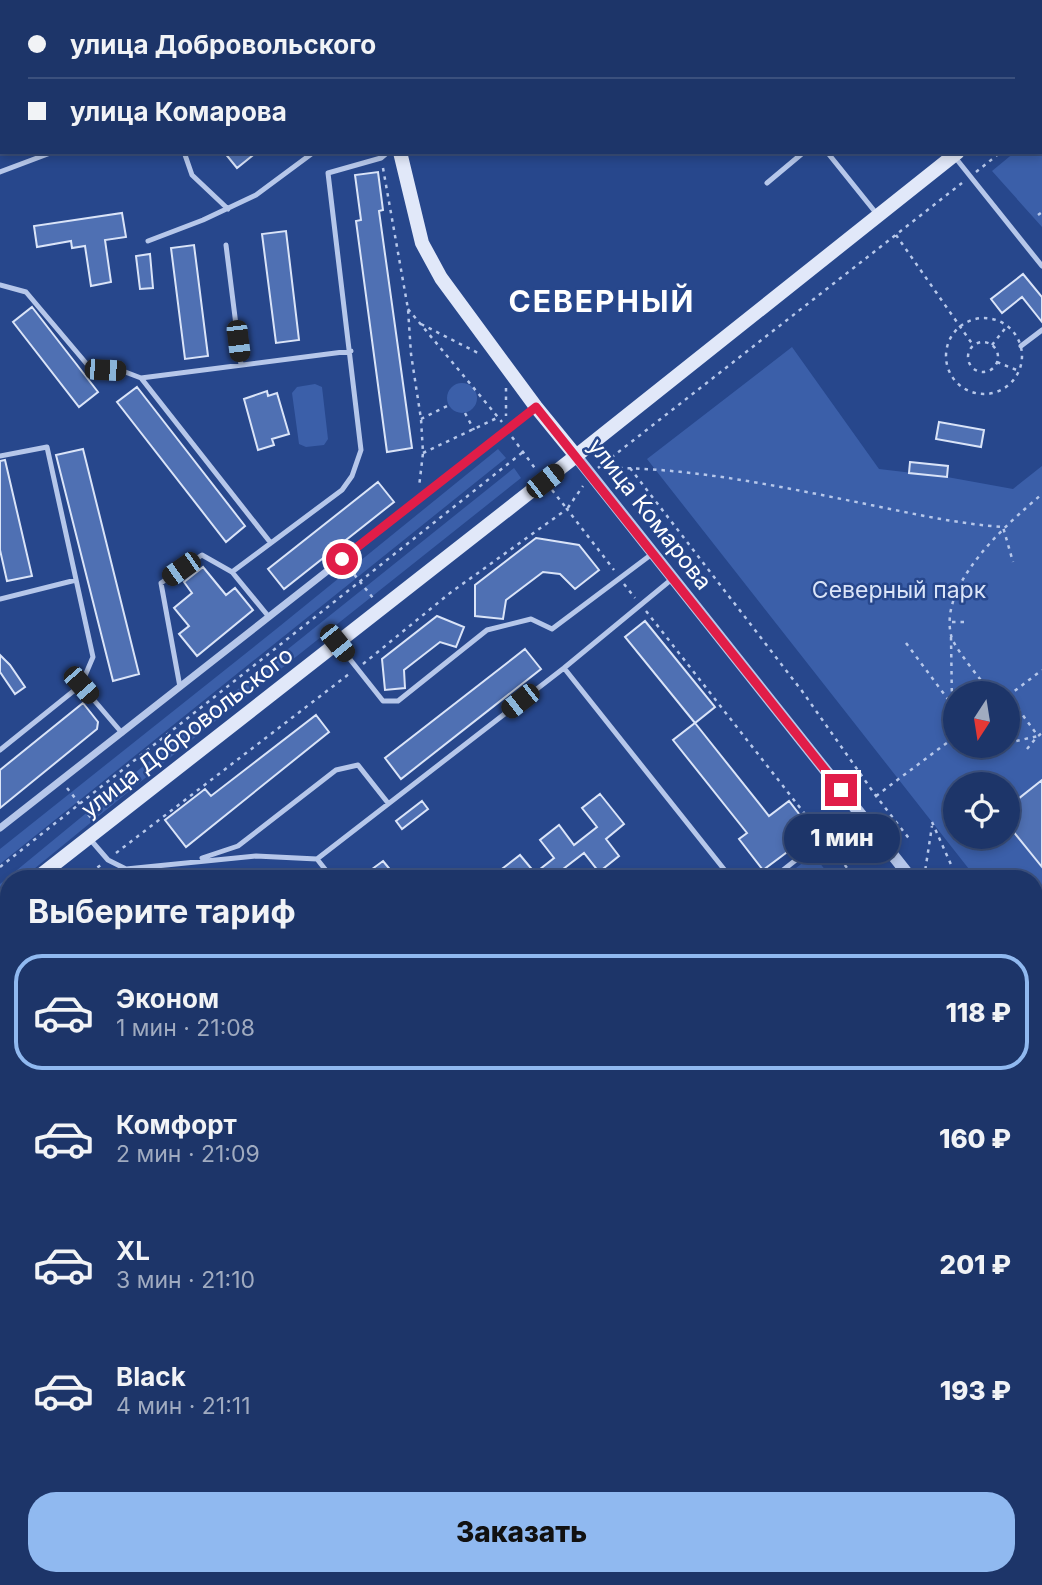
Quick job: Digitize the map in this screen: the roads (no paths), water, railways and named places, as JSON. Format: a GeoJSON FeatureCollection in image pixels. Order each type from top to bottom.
{"type":"FeatureCollection","features":[{"type":"Feature","properties":{"kind":"main road","name":"улица Комарова"},"geometry":{"type":"LineString","coordinates":[[400,154],[422,243],[441,278],[536,407],[576,456]]}},
{"type":"Feature","properties":{"kind":"main road","name":"улица Добровольского"},"geometry":{"type":"LineString","coordinates":[[47,870],[956,154]]}},
{"type":"Feature","properties":{"kind":"street","name":"улица Добровольского"},"geometry":{"type":"LineString","coordinates":[[0,828],[536,407]]}},
{"type":"Feature","properties":{"kind":"street","name":"улица Комарова"},"geometry":{"type":"LineString","coordinates":[[576,456],[594,471],[671,579],[905,870]]}},
{"type":"Feature","properties":{"kind":"lane"},"geometry":{"type":"LineString","coordinates":[[0,172],[48,154]]}},
{"type":"Feature","properties":{"kind":"lane"},"geometry":{"type":"LineString","coordinates":[[185,154],[192,175],[228,209]]}},
{"type":"Feature","properties":{"kind":"lane"},"geometry":{"type":"LineString","coordinates":[[148,241],[256,195],[311,154]]}},
{"type":"Feature","properties":{"kind":"lane"},"geometry":{"type":"LineString","coordinates":[[232,572],[342,490],[352,475],[361,450],[328,173],[381,158],[386,154]]}},
{"type":"Feature","properties":{"kind":"lane"},"geometry":{"type":"LineString","coordinates":[[766,183],[802,154]]}},
{"type":"Feature","properties":{"kind":"lane"},"geometry":{"type":"LineString","coordinates":[[829,154],[878,216]]}},
{"type":"Feature","properties":{"kind":"lane"},"geometry":{"type":"LineString","coordinates":[[956,154],[970,176],[1042,266]]}},
{"type":"Feature","properties":{"kind":"lane"},"geometry":{"type":"LineString","coordinates":[[226,245],[242,365]]}},
{"type":"Feature","properties":{"kind":"lane"},"geometry":{"type":"LineString","coordinates":[[0,285],[26,292],[91,369],[120,370],[141,378],[351,351]]}},
{"type":"Feature","properties":{"kind":"lane"},"geometry":{"type":"LineString","coordinates":[[1021,346],[1042,330]]}},
{"type":"Feature","properties":{"kind":"lane"},"geometry":{"type":"LineString","coordinates":[[141,378],[270,542]]}},
{"type":"Feature","properties":{"kind":"lane"},"geometry":{"type":"LineString","coordinates":[[0,456],[47,447],[93,657],[81,685],[0,750]]}},
{"type":"Feature","properties":{"kind":"lane"},"geometry":{"type":"LineString","coordinates":[[337,643],[383,701],[398,701],[487,630],[531,619],[552,629],[652,554]]}},
{"type":"Feature","properties":{"kind":"lane"},"geometry":{"type":"LineString","coordinates":[[180,687],[161,583],[202,555],[232,572],[269,617]]}},
{"type":"Feature","properties":{"kind":"lane"},"geometry":{"type":"LineString","coordinates":[[95,833],[108,860],[127,870],[256,856],[317,859],[564,668],[671,579]]}},
{"type":"Feature","properties":{"kind":"lane"},"geometry":{"type":"LineString","coordinates":[[0,599],[76,580]]}},
{"type":"Feature","properties":{"kind":"lane"},"geometry":{"type":"LineString","coordinates":[[564,668],[725,870]]}},
{"type":"Feature","properties":{"kind":"lane"},"geometry":{"type":"LineString","coordinates":[[81,685],[122,733]]}},
{"type":"Feature","properties":{"kind":"lane"},"geometry":{"type":"LineString","coordinates":[[193,861],[238,846],[336,770],[358,765],[388,803]]}},
{"type":"Feature","properties":{"kind":"lane"},"geometry":{"type":"LineString","coordinates":[[783,870],[858,811]]}},
{"type":"Feature","properties":{"kind":"lane"},"geometry":{"type":"LineString","coordinates":[[317,859],[326,870]]}},
{"type":"Feature","properties":{"kind":"district","name":"СЕВЕРНЫЙ"},"geometry":{"type":"Point","coordinates":[602,302]}},
{"type":"Feature","properties":{"kind":"park label","name":"Северный парк"},"geometry":{"type":"Point","coordinates":[899,590]}}]}
